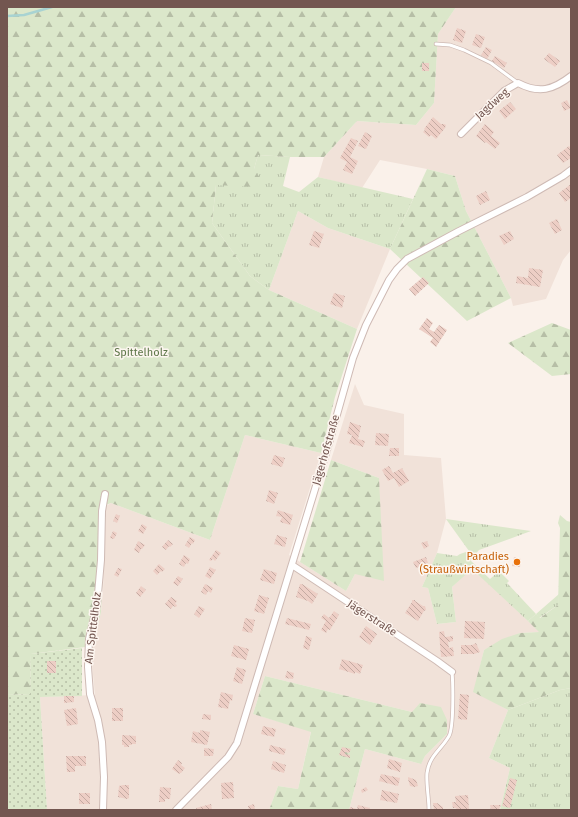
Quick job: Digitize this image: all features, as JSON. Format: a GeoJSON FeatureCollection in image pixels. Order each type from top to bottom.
{"type":"FeatureCollection","features":[{"type":"Feature","properties":{"kind":"street","name":"Jagdweg"},"geometry":{"type":"LineString","coordinates":[[461,134],[504,91],[518,83],[527,88],[538,90],[554,87],[571,76]]}},
{"type":"Feature","properties":{"kind":"street","name":"Jägerhofstraße"},"geometry":{"type":"LineString","coordinates":[[176,810],[228,757],[237,743],[327,450],[353,358],[366,325],[389,280],[397,269],[407,260],[526,198],[571,170]]}},
{"type":"Feature","properties":{"kind":"street","name":"Am Spittelholz"},"geometry":{"type":"LineString","coordinates":[[103,810],[104,777],[102,742],[98,720],[90,694],[88,667],[89,639],[97,605],[101,560],[102,511],[105,494]]}},
{"type":"Feature","properties":{"kind":"street","name":"Jägerstraße"},"geometry":{"type":"LineString","coordinates":[[292,564],[438,661],[452,672]]}},
{"type":"Feature","properties":{"kind":"lane"},"geometry":{"type":"LineString","coordinates":[[436,44],[464,50],[491,63],[518,83]]}},
{"type":"Feature","properties":{"kind":"lane"},"geometry":{"type":"LineString","coordinates":[[430,810],[427,773],[431,759],[450,734],[452,722],[452,672]]}},
{"type":"Feature","properties":{"kind":"shaded area"},"geometry":{"type":"Polygon","coordinates":[[[456,7],[571,7],[571,250],[563,260],[546,299],[513,306],[511,298],[466,211],[455,176],[380,160],[362,188],[318,177],[324,157],[357,121],[416,125],[434,103],[438,34],[456,7]]]}},
{"type":"Feature","properties":{"kind":"shaded area"},"geometry":{"type":"Polygon","coordinates":[[[298,211],[328,228],[390,249],[357,329],[269,290],[298,211]]]}},
{"type":"Feature","properties":{"kind":"shaded area"},"geometry":{"type":"Polygon","coordinates":[[[355,384],[364,405],[404,414],[404,455],[441,458],[446,519],[437,553],[422,587],[428,588],[437,624],[456,622],[452,587],[472,568],[540,632],[520,633],[484,650],[474,691],[508,710],[489,758],[510,768],[500,810],[349,810],[365,749],[421,764],[425,756],[447,734],[412,712],[265,676],[253,714],[311,731],[298,789],[278,786],[269,810],[47,810],[40,697],[95,695],[92,664],[93,646],[101,612],[103,591],[106,506],[111,503],[210,540],[245,435],[321,453],[289,555],[346,591],[355,574],[379,478],[331,460],[355,384]]]}},
{"type":"Feature","properties":{"kind":"green space","name":"Spittelholz"},"geometry":{"type":"Polygon","coordinates":[[[7,7],[456,7],[438,34],[434,103],[416,125],[357,121],[324,157],[258,155],[254,169],[260,178],[256,187],[216,185],[212,223],[250,276],[269,290],[357,329],[335,397],[321,453],[245,435],[210,540],[111,503],[106,505],[101,612],[93,646],[31,654],[30,694],[7,695],[7,7]]]}},
{"type":"Feature","properties":{"kind":"green space"},"geometry":{"type":"Polygon","coordinates":[[[258,155],[290,157],[283,186],[299,192],[318,177],[413,199],[390,249],[328,228],[298,211],[269,290],[250,276],[212,223],[216,185],[254,169],[258,155]]]}},
{"type":"Feature","properties":{"kind":"green space"},"geometry":{"type":"Polygon","coordinates":[[[427,169],[455,176],[466,211],[511,298],[467,321],[390,249],[427,169]]]}},
{"type":"Feature","properties":{"kind":"green space"},"geometry":{"type":"Polygon","coordinates":[[[552,323],[571,330],[571,374],[552,376],[508,343],[552,323]]]}},
{"type":"Feature","properties":{"kind":"green space"},"geometry":{"type":"Polygon","coordinates":[[[331,460],[379,478],[384,581],[355,574],[346,591],[300,562],[331,460]]]}},
{"type":"Feature","properties":{"kind":"green space"},"geometry":{"type":"Polygon","coordinates":[[[560,515],[567,521],[571,522],[571,688],[560,690],[508,710],[473,692],[484,650],[502,639],[520,633],[539,632],[528,621],[536,614],[540,618],[558,605],[560,528],[558,523],[560,515]]]}},
{"type":"Feature","properties":{"kind":"green space"},"geometry":{"type":"Polygon","coordinates":[[[446,519],[531,531],[479,550],[470,560],[490,579],[499,571],[509,581],[507,583],[536,614],[528,621],[472,569],[452,587],[456,622],[437,624],[428,588],[422,587],[437,553],[457,556],[469,551],[446,519]]]}},
{"type":"Feature","properties":{"kind":"green space"},"geometry":{"type":"Polygon","coordinates":[[[559,594],[558,605],[539,618],[536,614],[559,594]]]}},
{"type":"Feature","properties":{"kind":"green space"},"geometry":{"type":"Polygon","coordinates":[[[82,648],[82,696],[40,697],[47,810],[7,810],[7,695],[30,694],[31,654],[82,648]]]}},
{"type":"Feature","properties":{"kind":"green space"},"geometry":{"type":"Polygon","coordinates":[[[265,676],[412,712],[420,703],[441,707],[447,720],[447,734],[425,756],[421,764],[365,749],[349,810],[269,810],[278,786],[298,789],[311,732],[253,714],[265,676]]]}},
{"type":"Feature","properties":{"kind":"green space"},"geometry":{"type":"Polygon","coordinates":[[[571,688],[571,810],[500,810],[510,768],[489,758],[508,710],[560,690],[571,688]]]}},
{"type":"Feature","properties":{"kind":"building"},"geometry":{"type":"Polygon","coordinates":[[[457,28],[466,31],[462,43],[453,40],[457,28]]]}},
{"type":"Feature","properties":{"kind":"building"},"geometry":{"type":"Polygon","coordinates":[[[476,34],[485,37],[481,48],[472,45],[476,34]]]}},
{"type":"Feature","properties":{"kind":"building"},"geometry":{"type":"Polygon","coordinates":[[[486,47],[492,50],[487,59],[481,55],[486,47]]]}},
{"type":"Feature","properties":{"kind":"building"},"geometry":{"type":"Polygon","coordinates":[[[549,53],[560,61],[555,67],[544,59],[549,53]]]}},
{"type":"Feature","properties":{"kind":"building"},"geometry":{"type":"Polygon","coordinates":[[[495,56],[507,63],[504,68],[492,61],[495,56]]]}},
{"type":"Feature","properties":{"kind":"building"},"geometry":{"type":"Polygon","coordinates":[[[422,63],[429,63],[429,71],[422,71],[422,63]]]}},
{"type":"Feature","properties":{"kind":"building"},"geometry":{"type":"Polygon","coordinates":[[[567,100],[571,108],[564,111],[561,103],[567,100]]]}},
{"type":"Feature","properties":{"kind":"building"},"geometry":{"type":"Polygon","coordinates":[[[510,102],[516,109],[505,119],[499,111],[510,102]]]}},
{"type":"Feature","properties":{"kind":"building"},"geometry":{"type":"Polygon","coordinates":[[[433,117],[441,124],[446,125],[436,139],[431,135],[429,137],[423,132],[433,117]]]}},
{"type":"Feature","properties":{"kind":"building"},"geometry":{"type":"Polygon","coordinates":[[[485,124],[494,132],[491,136],[500,143],[495,149],[476,136],[485,124]]]}},
{"type":"Feature","properties":{"kind":"building"},"geometry":{"type":"Polygon","coordinates":[[[365,132],[372,136],[366,149],[358,146],[365,132]]]}},
{"type":"Feature","properties":{"kind":"building"},"geometry":{"type":"Polygon","coordinates":[[[351,138],[358,141],[350,157],[358,161],[352,174],[343,170],[347,162],[340,158],[351,138]]]}},
{"type":"Feature","properties":{"kind":"building"},"geometry":{"type":"Polygon","coordinates":[[[569,146],[571,149],[571,158],[563,163],[557,155],[569,146]]]}},
{"type":"Feature","properties":{"kind":"building"},"geometry":{"type":"Polygon","coordinates":[[[571,184],[571,198],[565,202],[559,193],[571,184]]]}},
{"type":"Feature","properties":{"kind":"building"},"geometry":{"type":"Polygon","coordinates":[[[486,191],[490,200],[480,205],[476,196],[486,191]]]}},
{"type":"Feature","properties":{"kind":"building"},"geometry":{"type":"Polygon","coordinates":[[[557,219],[562,230],[555,234],[549,223],[557,219]]]}},
{"type":"Feature","properties":{"kind":"building"},"geometry":{"type":"Polygon","coordinates":[[[314,231],[324,234],[319,248],[309,245],[314,231]]]}},
{"type":"Feature","properties":{"kind":"building"},"geometry":{"type":"Polygon","coordinates":[[[510,231],[514,239],[504,245],[499,236],[510,231]]]}},
{"type":"Feature","properties":{"kind":"building"},"geometry":{"type":"Polygon","coordinates":[[[529,268],[543,270],[540,287],[516,283],[517,276],[528,278],[529,268]]]}},
{"type":"Feature","properties":{"kind":"building"},"geometry":{"type":"Polygon","coordinates":[[[423,277],[429,283],[415,296],[409,289],[423,277]]]}},
{"type":"Feature","properties":{"kind":"building"},"geometry":{"type":"Polygon","coordinates":[[[334,293],[345,296],[342,308],[330,304],[334,293]]]}},
{"type":"Feature","properties":{"kind":"building"},"geometry":{"type":"Polygon","coordinates":[[[427,318],[433,323],[429,329],[434,332],[439,325],[447,330],[436,347],[430,342],[433,338],[419,329],[427,318]]]}},
{"type":"Feature","properties":{"kind":"building"},"geometry":{"type":"Polygon","coordinates":[[[350,422],[361,426],[358,439],[365,441],[363,447],[349,443],[352,435],[347,434],[350,422]]]}},
{"type":"Feature","properties":{"kind":"building"},"geometry":{"type":"Polygon","coordinates":[[[376,433],[389,434],[388,446],[375,445],[376,433]]]}},
{"type":"Feature","properties":{"kind":"building"},"geometry":{"type":"Polygon","coordinates":[[[390,448],[399,448],[399,456],[389,456],[390,448]]]}},
{"type":"Feature","properties":{"kind":"building"},"geometry":{"type":"Polygon","coordinates":[[[274,455],[285,458],[282,467],[271,464],[274,455]]]}},
{"type":"Feature","properties":{"kind":"building"},"geometry":{"type":"Polygon","coordinates":[[[389,466],[393,473],[402,468],[409,481],[399,487],[394,478],[388,481],[382,470],[389,466]]]}},
{"type":"Feature","properties":{"kind":"building"},"geometry":{"type":"Polygon","coordinates":[[[269,490],[278,493],[274,504],[266,501],[269,490]]]}},
{"type":"Feature","properties":{"kind":"building"},"geometry":{"type":"Polygon","coordinates":[[[278,510],[293,515],[290,525],[280,522],[282,517],[276,516],[278,510]]]}},
{"type":"Feature","properties":{"kind":"building"},"geometry":{"type":"Polygon","coordinates":[[[116,514],[120,516],[117,523],[113,521],[116,514]]]}},
{"type":"Feature","properties":{"kind":"building"},"geometry":{"type":"Polygon","coordinates":[[[142,524],[147,527],[143,534],[138,531],[142,524]]]}},
{"type":"Feature","properties":{"kind":"building"},"geometry":{"type":"Polygon","coordinates":[[[113,531],[117,533],[114,539],[110,538],[113,531]]]}},
{"type":"Feature","properties":{"kind":"building"},"geometry":{"type":"Polygon","coordinates":[[[277,535],[287,538],[285,547],[274,544],[277,535]]]}},
{"type":"Feature","properties":{"kind":"building"},"geometry":{"type":"Polygon","coordinates":[[[190,537],[195,540],[189,548],[185,545],[190,537]]]}},
{"type":"Feature","properties":{"kind":"building"},"geometry":{"type":"Polygon","coordinates":[[[168,540],[173,544],[166,550],[162,547],[168,540]]]}},
{"type":"Feature","properties":{"kind":"building"},"geometry":{"type":"Polygon","coordinates":[[[138,541],[145,545],[139,553],[134,550],[138,541]]]}},
{"type":"Feature","properties":{"kind":"building"},"geometry":{"type":"Polygon","coordinates":[[[427,541],[429,546],[424,549],[421,543],[427,541]]]}},
{"type":"Feature","properties":{"kind":"building"},"geometry":{"type":"Polygon","coordinates":[[[216,550],[221,553],[215,561],[213,559],[211,561],[209,560],[216,550]]]}},
{"type":"Feature","properties":{"kind":"building"},"geometry":{"type":"Polygon","coordinates":[[[184,555],[190,559],[188,564],[186,563],[184,567],[179,564],[184,555]]]}},
{"type":"Feature","properties":{"kind":"building"},"geometry":{"type":"Polygon","coordinates":[[[426,557],[428,563],[416,568],[413,562],[426,557]]]}},
{"type":"Feature","properties":{"kind":"building","name":"Paradies (Straußwirtschaft)"},"geometry":{"type":"Polygon","coordinates":[[[514,557],[521,559],[520,567],[512,566],[514,557]]]}},
{"type":"Feature","properties":{"kind":"building"},"geometry":{"type":"Polygon","coordinates":[[[159,564],[165,569],[157,575],[153,571],[159,564]]]}},
{"type":"Feature","properties":{"kind":"building"},"geometry":{"type":"Polygon","coordinates":[[[210,567],[216,570],[210,579],[205,576],[210,567]]]}},
{"type":"Feature","properties":{"kind":"building"},"geometry":{"type":"Polygon","coordinates":[[[118,568],[122,569],[118,577],[114,575],[118,568]]]}},
{"type":"Feature","properties":{"kind":"building"},"geometry":{"type":"Polygon","coordinates":[[[264,569],[277,573],[274,584],[260,580],[264,569]]]}},
{"type":"Feature","properties":{"kind":"building"},"geometry":{"type":"Polygon","coordinates":[[[178,576],[183,579],[178,586],[173,583],[178,576]]]}},
{"type":"Feature","properties":{"kind":"building"},"geometry":{"type":"Polygon","coordinates":[[[205,584],[213,588],[211,593],[208,591],[206,595],[201,592],[205,584]]]}},
{"type":"Feature","properties":{"kind":"building"},"geometry":{"type":"Polygon","coordinates":[[[300,584],[318,594],[312,604],[296,597],[300,584]]]}},
{"type":"Feature","properties":{"kind":"building"},"geometry":{"type":"Polygon","coordinates":[[[141,586],[146,590],[140,597],[136,593],[141,586]]]}},
{"type":"Feature","properties":{"kind":"building"},"geometry":{"type":"Polygon","coordinates":[[[259,595],[269,598],[264,614],[254,611],[259,595]]]}},
{"type":"Feature","properties":{"kind":"building"},"geometry":{"type":"Polygon","coordinates":[[[171,597],[177,601],[175,604],[177,605],[176,607],[173,606],[171,609],[165,604],[171,597]]]}},
{"type":"Feature","properties":{"kind":"building"},"geometry":{"type":"Polygon","coordinates":[[[412,600],[415,600],[425,606],[426,610],[418,621],[405,613],[412,600]]]}},
{"type":"Feature","properties":{"kind":"building"},"geometry":{"type":"Polygon","coordinates":[[[199,606],[205,609],[199,618],[194,614],[199,606]]]}},
{"type":"Feature","properties":{"kind":"building"},"geometry":{"type":"Polygon","coordinates":[[[334,611],[339,615],[330,630],[328,629],[326,633],[321,630],[326,621],[321,618],[324,614],[329,618],[334,611]]]}},
{"type":"Feature","properties":{"kind":"building"},"geometry":{"type":"Polygon","coordinates":[[[245,618],[255,620],[252,633],[242,631],[245,618]]]}},
{"type":"Feature","properties":{"kind":"building"},"geometry":{"type":"Polygon","coordinates":[[[287,618],[311,624],[309,630],[285,624],[287,618]]]}},
{"type":"Feature","properties":{"kind":"building"},"geometry":{"type":"Polygon","coordinates":[[[465,621],[485,622],[484,639],[464,638],[465,621]]]}},
{"type":"Feature","properties":{"kind":"building"},"geometry":{"type":"Polygon","coordinates":[[[366,626],[377,634],[370,645],[359,637],[366,626]]]}},
{"type":"Feature","properties":{"kind":"building"},"geometry":{"type":"Polygon","coordinates":[[[444,631],[445,637],[453,636],[453,641],[448,642],[449,648],[453,647],[454,656],[441,657],[439,632],[444,631]]]}},
{"type":"Feature","properties":{"kind":"building"},"geometry":{"type":"Polygon","coordinates":[[[306,636],[312,638],[309,650],[303,648],[306,636]]]}},
{"type":"Feature","properties":{"kind":"building"},"geometry":{"type":"Polygon","coordinates":[[[476,643],[480,652],[474,654],[461,654],[461,645],[472,645],[476,643]]]}},
{"type":"Feature","properties":{"kind":"building"},"geometry":{"type":"Polygon","coordinates":[[[234,645],[249,649],[246,660],[231,656],[234,645]]]}},
{"type":"Feature","properties":{"kind":"building"},"geometry":{"type":"Polygon","coordinates":[[[342,659],[363,665],[360,674],[339,669],[342,659]]]}},
{"type":"Feature","properties":{"kind":"building"},"geometry":{"type":"Polygon","coordinates":[[[47,661],[56,661],[56,673],[47,673],[47,661]]]}},
{"type":"Feature","properties":{"kind":"building"},"geometry":{"type":"Polygon","coordinates":[[[237,667],[246,670],[242,684],[233,681],[237,667]]]}},
{"type":"Feature","properties":{"kind":"building"},"geometry":{"type":"Polygon","coordinates":[[[287,671],[294,673],[293,679],[285,678],[287,671]]]}},
{"type":"Feature","properties":{"kind":"building"},"geometry":{"type":"Polygon","coordinates":[[[221,692],[233,695],[228,709],[218,707],[221,692]]]}},
{"type":"Feature","properties":{"kind":"building"},"geometry":{"type":"Polygon","coordinates":[[[460,694],[469,695],[467,720],[458,719],[460,694]]]}},
{"type":"Feature","properties":{"kind":"building"},"geometry":{"type":"Polygon","coordinates":[[[64,696],[74,696],[74,702],[64,703],[64,696]]]}},
{"type":"Feature","properties":{"kind":"building"},"geometry":{"type":"Polygon","coordinates":[[[76,708],[78,724],[67,726],[64,710],[76,708]]]}},
{"type":"Feature","properties":{"kind":"building"},"geometry":{"type":"Polygon","coordinates":[[[112,708],[123,708],[123,721],[112,721],[112,708]]]}},
{"type":"Feature","properties":{"kind":"building"},"geometry":{"type":"Polygon","coordinates":[[[203,714],[211,715],[211,720],[202,719],[203,714]]]}},
{"type":"Feature","properties":{"kind":"building"},"geometry":{"type":"Polygon","coordinates":[[[263,726],[276,729],[274,737],[261,734],[263,726]]]}},
{"type":"Feature","properties":{"kind":"building"},"geometry":{"type":"Polygon","coordinates":[[[200,730],[210,732],[207,745],[191,742],[193,731],[200,733],[200,730]]]}},
{"type":"Feature","properties":{"kind":"building"},"geometry":{"type":"Polygon","coordinates":[[[122,735],[136,736],[136,744],[129,745],[129,747],[124,747],[124,745],[122,745],[122,735]]]}},
{"type":"Feature","properties":{"kind":"building"},"geometry":{"type":"Polygon","coordinates":[[[270,745],[286,749],[284,755],[269,751],[270,745]]]}},
{"type":"Feature","properties":{"kind":"building"},"geometry":{"type":"Polygon","coordinates":[[[342,747],[351,749],[349,753],[345,752],[345,754],[350,755],[350,758],[339,755],[342,747]]]}},
{"type":"Feature","properties":{"kind":"building"},"geometry":{"type":"Polygon","coordinates":[[[204,748],[214,749],[213,756],[204,756],[204,748]]]}},
{"type":"Feature","properties":{"kind":"building"},"geometry":{"type":"Polygon","coordinates":[[[66,756],[86,756],[86,766],[75,766],[75,772],[67,772],[66,756]]]}},
{"type":"Feature","properties":{"kind":"building"},"geometry":{"type":"Polygon","coordinates":[[[389,759],[402,763],[400,772],[387,768],[389,759]]]}},
{"type":"Feature","properties":{"kind":"building"},"geometry":{"type":"Polygon","coordinates":[[[178,760],[185,768],[179,774],[172,769],[178,760]]]}},
{"type":"Feature","properties":{"kind":"building"},"geometry":{"type":"Polygon","coordinates":[[[273,761],[286,765],[284,773],[271,769],[273,761]]]}},
{"type":"Feature","properties":{"kind":"building"},"geometry":{"type":"Polygon","coordinates":[[[381,774],[400,778],[398,786],[379,781],[381,774]]]}},
{"type":"Feature","properties":{"kind":"building"},"geometry":{"type":"Polygon","coordinates":[[[408,777],[416,780],[418,786],[410,786],[408,777]]]}},
{"type":"Feature","properties":{"kind":"building"},"geometry":{"type":"Polygon","coordinates":[[[510,778],[517,780],[510,808],[502,806],[510,778]]]}},
{"type":"Feature","properties":{"kind":"building"},"geometry":{"type":"Polygon","coordinates":[[[233,782],[234,798],[222,799],[221,783],[233,782]]]}},
{"type":"Feature","properties":{"kind":"building"},"geometry":{"type":"Polygon","coordinates":[[[129,785],[129,798],[127,799],[118,797],[119,786],[129,785]]]}},
{"type":"Feature","properties":{"kind":"building"},"geometry":{"type":"Polygon","coordinates":[[[160,787],[171,788],[170,799],[165,799],[165,802],[159,802],[160,787]]]}},
{"type":"Feature","properties":{"kind":"building"},"geometry":{"type":"Polygon","coordinates":[[[366,787],[368,790],[362,793],[361,790],[366,787]]]}},
{"type":"Feature","properties":{"kind":"building"},"geometry":{"type":"Polygon","coordinates":[[[382,790],[399,794],[397,803],[380,800],[382,790]]]}},
{"type":"Feature","properties":{"kind":"building"},"geometry":{"type":"Polygon","coordinates":[[[79,793],[90,793],[90,804],[79,804],[79,793]]]}},
{"type":"Feature","properties":{"kind":"building"},"geometry":{"type":"Polygon","coordinates":[[[468,795],[469,810],[457,810],[456,808],[453,808],[452,802],[456,802],[455,796],[468,795]]]}},
{"type":"Feature","properties":{"kind":"building"},"geometry":{"type":"Polygon","coordinates":[[[433,803],[437,803],[443,807],[443,810],[434,810],[433,803]]]}},
{"type":"Feature","properties":{"kind":"building"},"geometry":{"type":"Polygon","coordinates":[[[211,804],[212,810],[197,810],[196,808],[211,804]]]}},
{"type":"Feature","properties":{"kind":"building"},"geometry":{"type":"Polygon","coordinates":[[[254,804],[255,810],[249,810],[248,806],[254,804]]]}},
{"type":"Feature","properties":{"kind":"building"},"geometry":{"type":"Polygon","coordinates":[[[358,805],[370,808],[369,810],[349,810],[350,807],[357,809],[358,805]]]}},
{"type":"Feature","properties":{"kind":"building"},"geometry":{"type":"Polygon","coordinates":[[[490,805],[501,805],[499,809],[491,810],[490,805]]]}},
{"type":"Feature","properties":{"kind":"waterway"},"geometry":{"type":"LineString","coordinates":[[7,16],[24,15],[52,7]]}},
{"type":"Feature","properties":{"kind":"place","name":"Paradies (Straußwirtschaft)"},"geometry":{"type":"Point","coordinates":[517,562]}}]}
